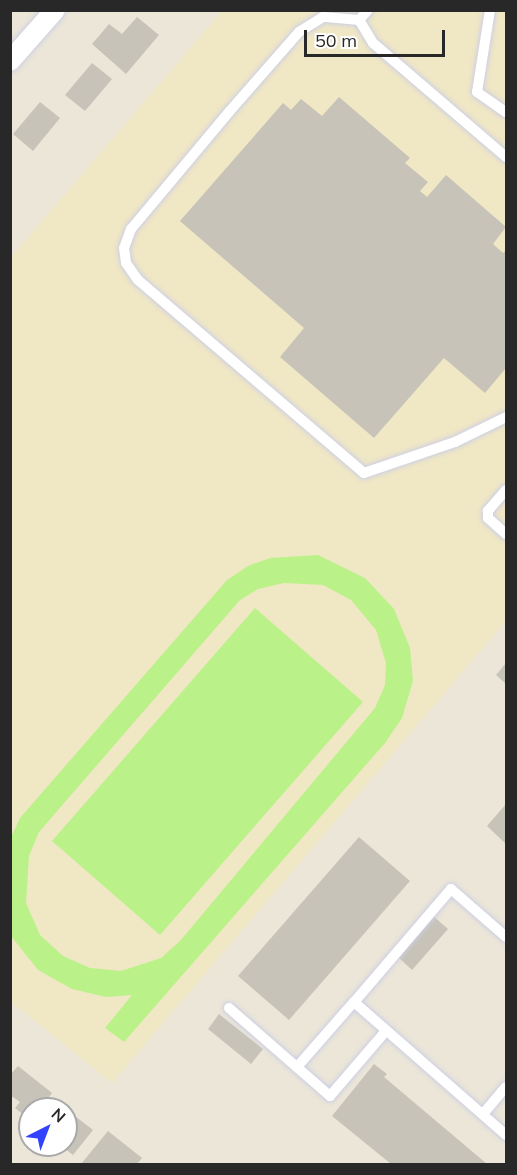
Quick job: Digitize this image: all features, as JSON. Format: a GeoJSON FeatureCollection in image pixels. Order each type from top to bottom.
{"type":"FeatureCollection","features":[{"type":"Feature","properties":{"kind":"street"},"geometry":{"type":"LineString","coordinates":[[10,61],[55,10]]}},
{"type":"Feature","properties":{"kind":"lane"},"geometry":{"type":"LineString","coordinates":[[359,20],[368,10]]}},
{"type":"Feature","properties":{"kind":"lane"},"geometry":{"type":"LineString","coordinates":[[490,10],[477,92],[507,112]]}},
{"type":"Feature","properties":{"kind":"lane"},"geometry":{"type":"LineString","coordinates":[[359,20],[323,18],[299,32],[131,229],[124,248],[126,263],[138,280],[364,473],[455,442],[507,417]]}},
{"type":"Feature","properties":{"kind":"lane"},"geometry":{"type":"LineString","coordinates":[[359,20],[374,43],[507,157]]}},
{"type":"Feature","properties":{"kind":"lane"},"geometry":{"type":"LineString","coordinates":[[507,490],[488,511],[488,518],[507,534]]}},
{"type":"Feature","properties":{"kind":"lane"},"geometry":{"type":"LineString","coordinates":[[297,1067],[451,889],[507,937]]}},
{"type":"Feature","properties":{"kind":"lane"},"geometry":{"type":"LineString","coordinates":[[354,1002],[507,1135]]}},
{"type":"Feature","properties":{"kind":"lane"},"geometry":{"type":"LineString","coordinates":[[229,1008],[330,1096],[386,1031]]}},
{"type":"Feature","properties":{"kind":"lane"},"geometry":{"type":"LineString","coordinates":[[483,1114],[507,1087]]}},
{"type":"Feature","properties":{"kind":"shaded area"},"geometry":{"type":"Polygon","coordinates":[[[222,11],[506,11],[506,621],[112,1083],[11,1002],[11,257],[222,11]]]}},
{"type":"Feature","properties":{"kind":"green space"},"geometry":{"type":"Polygon","coordinates":[[[318,555],[365,578],[394,609],[410,648],[413,681],[402,718],[385,743],[124,1042],[105,1028],[132,995],[106,997],[72,989],[38,970],[11,936],[11,837],[20,818],[227,580],[248,566],[270,558],[318,555]],[[284,583],[258,589],[240,600],[39,832],[29,856],[26,903],[40,935],[63,956],[90,968],[121,971],[161,958],[180,941],[375,708],[385,685],[386,663],[376,630],[351,600],[323,585],[284,583]]]}},
{"type":"Feature","properties":{"kind":"green space"},"geometry":{"type":"Polygon","coordinates":[[[255,608],[363,702],[160,935],[52,841],[255,608]]]}},
{"type":"Feature","properties":{"kind":"building"},"geometry":{"type":"Polygon","coordinates":[[[137,17],[159,35],[126,74],[92,44],[109,24],[122,34],[137,17]]]}},
{"type":"Feature","properties":{"kind":"building"},"geometry":{"type":"Polygon","coordinates":[[[92,63],[112,79],[85,111],[65,95],[92,63]]]}},
{"type":"Feature","properties":{"kind":"building"},"geometry":{"type":"Polygon","coordinates":[[[339,97],[410,158],[405,163],[428,182],[420,191],[427,197],[446,175],[506,227],[493,244],[503,253],[506,250],[506,368],[485,393],[444,358],[374,438],[280,357],[304,328],[180,221],[283,103],[291,110],[301,99],[322,116],[339,97]]]}},
{"type":"Feature","properties":{"kind":"building"},"geometry":{"type":"Polygon","coordinates":[[[40,102],[60,118],[33,151],[13,134],[40,102]]]}},
{"type":"Feature","properties":{"kind":"building"},"geometry":{"type":"Polygon","coordinates":[[[506,663],[506,684],[496,675],[506,663]]]}},
{"type":"Feature","properties":{"kind":"building"},"geometry":{"type":"Polygon","coordinates":[[[506,804],[506,844],[487,826],[506,804]]]}},
{"type":"Feature","properties":{"kind":"building"},"geometry":{"type":"Polygon","coordinates":[[[359,837],[410,881],[289,1020],[238,976],[359,837]]]}},
{"type":"Feature","properties":{"kind":"building"},"geometry":{"type":"Polygon","coordinates":[[[432,915],[448,929],[412,970],[397,956],[432,915]]]}},
{"type":"Feature","properties":{"kind":"building"},"geometry":{"type":"Polygon","coordinates":[[[219,1014],[263,1049],[251,1064],[208,1029],[219,1014]]]}},
{"type":"Feature","properties":{"kind":"building"},"geometry":{"type":"Polygon","coordinates":[[[374,1064],[387,1074],[384,1077],[487,1164],[391,1164],[332,1116],[374,1064]]]}},
{"type":"Feature","properties":{"kind":"building"},"geometry":{"type":"Polygon","coordinates":[[[18,1066],[52,1093],[49,1097],[18,1097],[18,1101],[10,1095],[10,1075],[18,1066]]]}},
{"type":"Feature","properties":{"kind":"building"},"geometry":{"type":"Polygon","coordinates":[[[78,1118],[93,1130],[78,1149],[78,1118]]]}},
{"type":"Feature","properties":{"kind":"building"},"geometry":{"type":"Polygon","coordinates":[[[108,1131],[142,1158],[137,1164],[81,1164],[108,1131]]]}}]}
